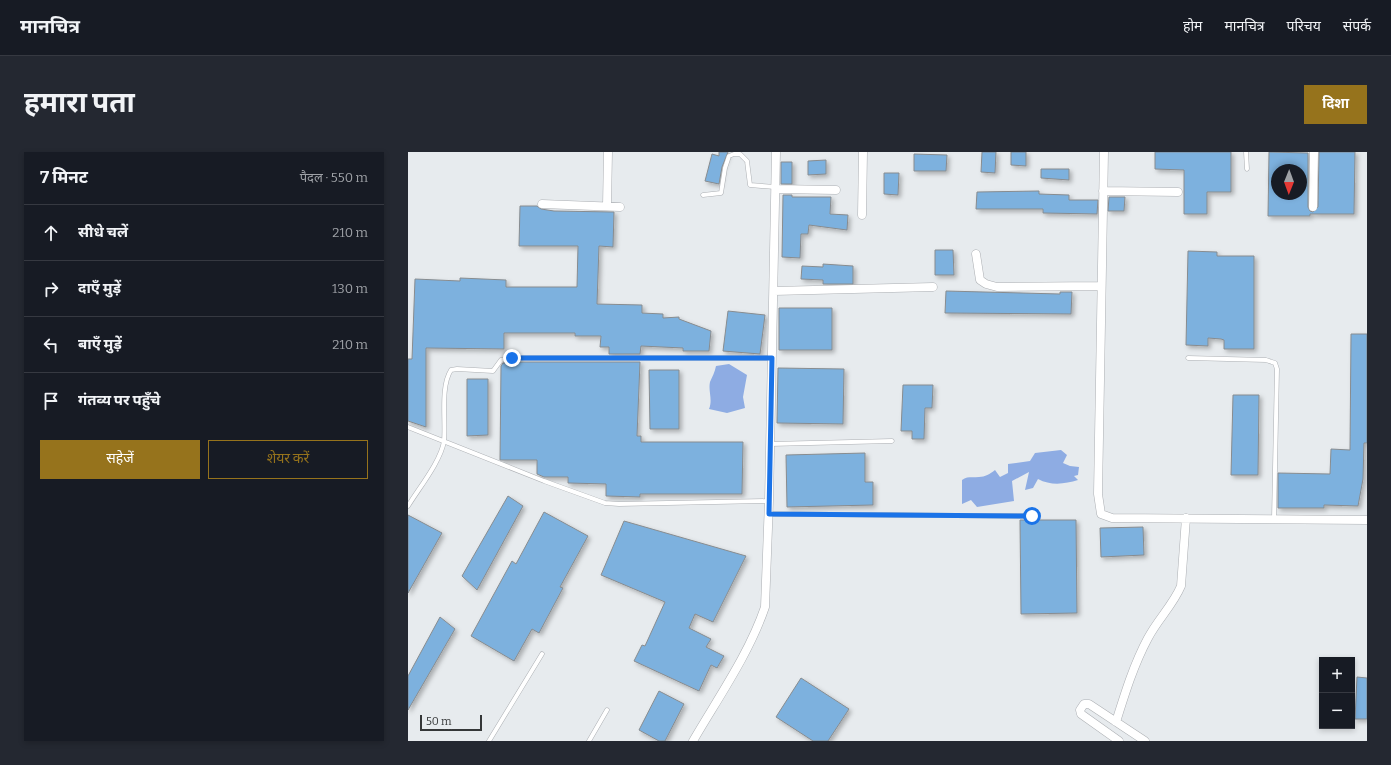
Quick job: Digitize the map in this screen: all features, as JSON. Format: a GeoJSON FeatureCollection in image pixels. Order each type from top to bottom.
{"type":"FeatureCollection","features":[{"type":"Feature","properties":{"kind":"street"},"geometry":{"type":"LineString","coordinates":[[607,206],[608,152]]}},
{"type":"Feature","properties":{"kind":"street"},"geometry":{"type":"LineString","coordinates":[[692,741],[735,669],[760,622],[765,607],[769,514],[776,152]]}},
{"type":"Feature","properties":{"kind":"street"},"geometry":{"type":"LineString","coordinates":[[862,215],[863,152]]}},
{"type":"Feature","properties":{"kind":"street"},"geometry":{"type":"LineString","coordinates":[[1104,152],[1100,286],[1098,494],[1101,514],[1112,518],[1367,520]]}},
{"type":"Feature","properties":{"kind":"street"},"geometry":{"type":"LineString","coordinates":[[1313,207],[1314,152]]}},
{"type":"Feature","properties":{"kind":"street"},"geometry":{"type":"LineString","coordinates":[[776,188],[836,190]]}},
{"type":"Feature","properties":{"kind":"street"},"geometry":{"type":"LineString","coordinates":[[1103,190],[1178,192]]}},
{"type":"Feature","properties":{"kind":"street"},"geometry":{"type":"LineString","coordinates":[[542,204],[620,207]]}},
{"type":"Feature","properties":{"kind":"street"},"geometry":{"type":"LineString","coordinates":[[976,254],[980,280],[986,284],[997,287],[1100,286]]}},
{"type":"Feature","properties":{"kind":"street"},"geometry":{"type":"LineString","coordinates":[[774,291],[932,287]]}},
{"type":"Feature","properties":{"kind":"street"},"geometry":{"type":"LineString","coordinates":[[1116,722],[1139,656],[1148,636],[1181,586],[1186,518]]}},
{"type":"Feature","properties":{"kind":"street"},"geometry":{"type":"LineString","coordinates":[[1119,741],[1081,714],[1080,710],[1084,704],[1089,704],[1145,741]]}},
{"type":"Feature","properties":{"kind":"lane"},"geometry":{"type":"LineString","coordinates":[[1246,152],[1246,169]]}},
{"type":"Feature","properties":{"kind":"lane"},"geometry":{"type":"LineString","coordinates":[[703,195],[721,193],[727,159],[734,154],[740,154],[747,162],[750,185],[776,188]]}},
{"type":"Feature","properties":{"kind":"lane"},"geometry":{"type":"LineString","coordinates":[[408,506],[438,456],[444,442],[446,382],[451,370],[493,371],[501,360],[512,358],[772,358]]}},
{"type":"Feature","properties":{"kind":"lane"},"geometry":{"type":"LineString","coordinates":[[1188,358],[1266,360],[1275,363],[1277,369],[1274,519]]}},
{"type":"Feature","properties":{"kind":"lane"},"geometry":{"type":"LineString","coordinates":[[408,427],[605,503],[769,501]]}},
{"type":"Feature","properties":{"kind":"lane"},"geometry":{"type":"LineString","coordinates":[[770,444],[892,441]]}},
{"type":"Feature","properties":{"kind":"lane"},"geometry":{"type":"LineString","coordinates":[[769,514],[1032,516]]}},
{"type":"Feature","properties":{"kind":"lane"},"geometry":{"type":"LineString","coordinates":[[489,741],[542,654]]}},
{"type":"Feature","properties":{"kind":"lane"},"geometry":{"type":"LineString","coordinates":[[589,741],[607,710]]}},
{"type":"Feature","properties":{"kind":"water"},"geometry":{"type":"Polygon","coordinates":[[[729,364],[747,375],[743,397],[745,408],[727,413],[709,409],[711,402],[710,382],[716,366],[729,364]]]}},
{"type":"Feature","properties":{"kind":"water"},"geometry":{"type":"Polygon","coordinates":[[[1061,450],[1067,455],[1063,463],[1070,466],[1079,467],[1078,475],[1074,476],[1078,480],[1058,484],[1048,483],[1038,479],[1033,488],[1025,490],[1029,472],[1012,481],[1014,501],[977,507],[971,500],[962,504],[962,480],[983,476],[995,470],[1000,477],[1008,473],[1008,464],[1030,461],[1035,453],[1061,450]]]}},
{"type":"Feature","properties":{"kind":"building"},"geometry":{"type":"Polygon","coordinates":[[[719,152],[728,152],[722,167],[719,184],[705,181],[712,154],[719,156],[719,152]]]}},
{"type":"Feature","properties":{"kind":"building"},"geometry":{"type":"Polygon","coordinates":[[[982,152],[996,152],[995,173],[981,172],[982,152]]]}},
{"type":"Feature","properties":{"kind":"building"},"geometry":{"type":"Polygon","coordinates":[[[1011,152],[1026,152],[1026,166],[1011,165],[1011,152]]]}},
{"type":"Feature","properties":{"kind":"building"},"geometry":{"type":"Polygon","coordinates":[[[1155,152],[1231,152],[1231,192],[1207,192],[1207,214],[1184,214],[1184,170],[1155,169],[1155,152]]]}},
{"type":"Feature","properties":{"kind":"building"},"geometry":{"type":"Polygon","coordinates":[[[1269,152],[1308,153],[1308,207],[1310,211],[1313,212],[1318,207],[1319,152],[1355,152],[1354,214],[1310,214],[1310,216],[1268,216],[1269,152]]]}},
{"type":"Feature","properties":{"kind":"building"},"geometry":{"type":"Polygon","coordinates":[[[914,154],[947,155],[946,171],[914,171],[914,154]]]}},
{"type":"Feature","properties":{"kind":"building"},"geometry":{"type":"Polygon","coordinates":[[[826,160],[826,174],[808,175],[808,161],[826,160]]]}},
{"type":"Feature","properties":{"kind":"building"},"geometry":{"type":"Polygon","coordinates":[[[781,162],[792,162],[792,184],[781,184],[781,162]]]}},
{"type":"Feature","properties":{"kind":"building"},"geometry":{"type":"Polygon","coordinates":[[[1041,169],[1069,169],[1069,180],[1041,178],[1041,169]]]}},
{"type":"Feature","properties":{"kind":"building"},"geometry":{"type":"Polygon","coordinates":[[[884,173],[899,173],[898,195],[884,194],[884,173]]]}},
{"type":"Feature","properties":{"kind":"building"},"geometry":{"type":"Polygon","coordinates":[[[1039,191],[1039,194],[1069,195],[1069,200],[1098,200],[1097,214],[1043,213],[1043,209],[976,209],[977,192],[1039,191]]]}},
{"type":"Feature","properties":{"kind":"building"},"geometry":{"type":"Polygon","coordinates":[[[783,195],[792,195],[792,197],[831,197],[830,214],[848,215],[847,230],[809,225],[808,234],[801,234],[800,258],[782,257],[783,195]]]}},
{"type":"Feature","properties":{"kind":"building"},"geometry":{"type":"Polygon","coordinates":[[[1109,197],[1125,197],[1124,211],[1108,211],[1109,197]]]}},
{"type":"Feature","properties":{"kind":"building"},"geometry":{"type":"Polygon","coordinates":[[[520,206],[537,206],[541,209],[554,211],[614,212],[613,247],[599,246],[597,304],[642,305],[642,313],[663,314],[663,318],[679,317],[679,319],[711,331],[709,351],[683,351],[683,348],[641,346],[640,354],[609,354],[609,347],[600,347],[601,336],[575,336],[575,333],[504,333],[504,349],[426,348],[426,427],[408,421],[408,359],[412,359],[415,279],[460,281],[460,278],[506,280],[506,287],[577,287],[578,246],[519,246],[520,206]]]}},
{"type":"Feature","properties":{"kind":"building"},"geometry":{"type":"Polygon","coordinates":[[[935,250],[953,250],[954,275],[935,275],[935,250]]]}},
{"type":"Feature","properties":{"kind":"building"},"geometry":{"type":"Polygon","coordinates":[[[1188,251],[1217,252],[1217,256],[1254,256],[1254,349],[1224,349],[1224,340],[1208,338],[1208,346],[1186,345],[1188,251]]]}},
{"type":"Feature","properties":{"kind":"building"},"geometry":{"type":"Polygon","coordinates":[[[823,264],[853,266],[853,284],[823,284],[823,280],[801,279],[802,266],[823,267],[823,264]]]}},
{"type":"Feature","properties":{"kind":"building"},"geometry":{"type":"Polygon","coordinates":[[[946,291],[1060,294],[1060,292],[1072,292],[1071,314],[945,313],[946,291]]]}},
{"type":"Feature","properties":{"kind":"building"},"geometry":{"type":"Polygon","coordinates":[[[779,308],[832,308],[832,350],[779,350],[779,308]]]}},
{"type":"Feature","properties":{"kind":"building"},"geometry":{"type":"Polygon","coordinates":[[[728,311],[765,315],[760,354],[723,351],[728,311]]]}},
{"type":"Feature","properties":{"kind":"building"},"geometry":{"type":"Polygon","coordinates":[[[1351,334],[1367,334],[1367,443],[1364,443],[1363,479],[1358,506],[1324,505],[1324,508],[1278,508],[1278,473],[1330,474],[1331,449],[1350,450],[1351,334]]]}},
{"type":"Feature","properties":{"kind":"building"},"geometry":{"type":"Polygon","coordinates":[[[640,362],[637,436],[641,436],[641,442],[743,442],[742,494],[640,494],[640,497],[606,496],[606,484],[568,483],[568,477],[544,477],[537,474],[537,460],[500,460],[501,366],[503,363],[640,362]]]}},
{"type":"Feature","properties":{"kind":"building"},"geometry":{"type":"Polygon","coordinates":[[[778,368],[844,369],[843,424],[777,423],[778,368]]]}},
{"type":"Feature","properties":{"kind":"building"},"geometry":{"type":"Polygon","coordinates":[[[649,370],[679,370],[679,429],[650,429],[649,370]]]}},
{"type":"Feature","properties":{"kind":"building"},"geometry":{"type":"Polygon","coordinates":[[[467,379],[488,379],[488,435],[467,436],[467,379]]]}},
{"type":"Feature","properties":{"kind":"building"},"geometry":{"type":"Polygon","coordinates":[[[903,385],[933,385],[932,408],[925,408],[924,439],[912,439],[912,431],[901,431],[903,385]]]}},
{"type":"Feature","properties":{"kind":"building"},"geometry":{"type":"Polygon","coordinates":[[[1233,395],[1259,395],[1258,475],[1231,475],[1233,395]]]}},
{"type":"Feature","properties":{"kind":"building"},"geometry":{"type":"Polygon","coordinates":[[[865,453],[865,482],[873,482],[873,505],[787,507],[786,455],[865,453]]]}},
{"type":"Feature","properties":{"kind":"building"},"geometry":{"type":"Polygon","coordinates":[[[508,496],[523,506],[477,590],[462,576],[508,496]]]}},
{"type":"Feature","properties":{"kind":"building"},"geometry":{"type":"Polygon","coordinates":[[[544,512],[588,536],[560,587],[563,588],[539,633],[532,629],[514,661],[471,636],[512,561],[516,564],[544,512]]]}},
{"type":"Feature","properties":{"kind":"building"},"geometry":{"type":"Polygon","coordinates":[[[408,515],[442,533],[408,593],[408,515]]]}},
{"type":"Feature","properties":{"kind":"building"},"geometry":{"type":"Polygon","coordinates":[[[1020,520],[1076,520],[1077,613],[1021,614],[1020,520]]]}},
{"type":"Feature","properties":{"kind":"building"},"geometry":{"type":"Polygon","coordinates":[[[624,521],[746,556],[713,622],[695,614],[689,628],[711,639],[706,647],[724,656],[717,668],[711,665],[699,691],[634,661],[642,645],[645,646],[665,602],[601,575],[624,521]]]}},
{"type":"Feature","properties":{"kind":"building"},"geometry":{"type":"Polygon","coordinates":[[[1143,527],[1144,555],[1101,557],[1100,528],[1143,527]]]}},
{"type":"Feature","properties":{"kind":"building"},"geometry":{"type":"Polygon","coordinates":[[[440,617],[455,629],[408,710],[408,676],[440,617]]]}},
{"type":"Feature","properties":{"kind":"building"},"geometry":{"type":"Polygon","coordinates":[[[1357,677],[1367,678],[1367,719],[1355,719],[1357,677]]]}},
{"type":"Feature","properties":{"kind":"building"},"geometry":{"type":"Polygon","coordinates":[[[801,678],[849,709],[828,741],[813,741],[776,717],[801,678]]]}},
{"type":"Feature","properties":{"kind":"building"},"geometry":{"type":"Polygon","coordinates":[[[659,691],[684,704],[665,741],[659,741],[639,730],[659,691]]]}},
{"type":"Feature","properties":{"kind":"route"},"geometry":{"type":"LineString","coordinates":[[512,358],[772,358],[769,514],[1032,516]]}}]}
